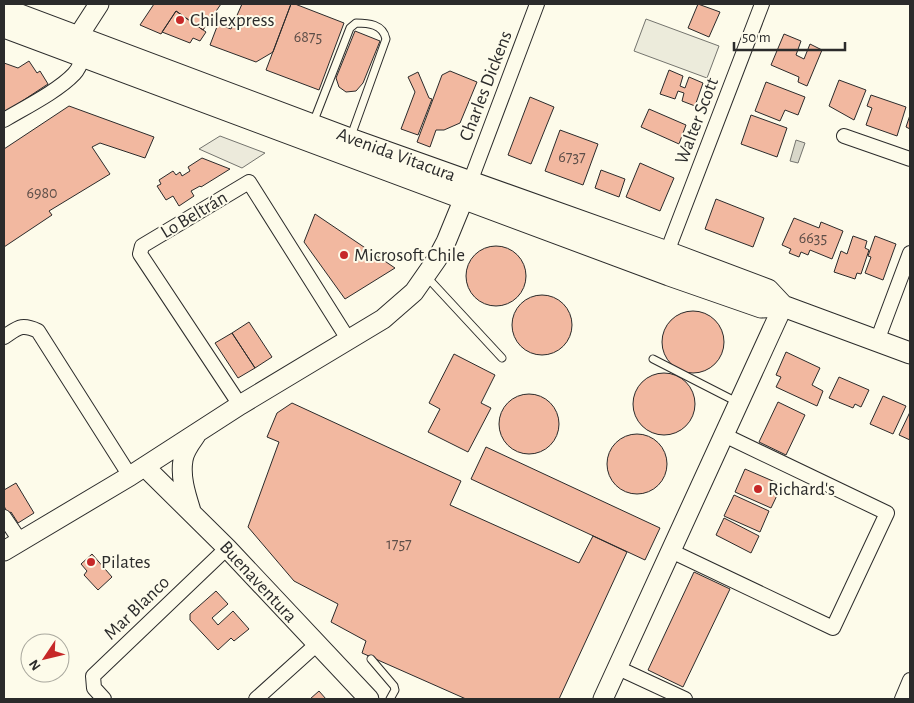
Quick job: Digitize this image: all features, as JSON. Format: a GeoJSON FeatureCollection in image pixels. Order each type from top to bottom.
{"type":"FeatureCollection","features":[{"type":"Feature","properties":{"kind":"main road","name":"Avenida Vitacura"},"geometry":{"type":"LineString","coordinates":[[4,9],[76,48],[467,191],[761,307],[783,306],[910,353]]}},
{"type":"Feature","properties":{"kind":"main road","name":"Avenida Vitacura"},"geometry":{"type":"LineString","coordinates":[[4,28],[76,48],[312,125],[350,139],[467,191],[667,252],[768,290],[783,306]]}},
{"type":"Feature","properties":{"kind":"street"},"geometry":{"type":"LineString","coordinates":[[4,120],[75,74],[80,66],[76,48],[99,4]]}},
{"type":"Feature","properties":{"kind":"street","name":"Charles Dickens"},"geometry":{"type":"LineString","coordinates":[[467,191],[537,4]]}},
{"type":"Feature","properties":{"kind":"street","name":"Walter Scott"},"geometry":{"type":"LineString","coordinates":[[667,252],[762,4]]}},
{"type":"Feature","properties":{"kind":"street"},"geometry":{"type":"LineString","coordinates":[[844,136],[910,159]]}},
{"type":"Feature","properties":{"kind":"street","name":"Lo Beltrán"},"geometry":{"type":"LineString","coordinates":[[240,405],[140,254],[142,246],[249,182],[348,339]]}},
{"type":"Feature","properties":{"kind":"street"},"geometry":{"type":"LineString","coordinates":[[4,551],[137,471],[348,339],[366,330],[399,306],[426,276],[446,242],[467,191]]}},
{"type":"Feature","properties":{"kind":"street"},"geometry":{"type":"LineString","coordinates":[[877,341],[910,253]]}},
{"type":"Feature","properties":{"kind":"street"},"geometry":{"type":"LineString","coordinates":[[603,699],[783,306]]}},
{"type":"Feature","properties":{"kind":"street"},"geometry":{"type":"LineString","coordinates":[[4,337],[20,326],[28,326],[38,331],[137,471]]}},
{"type":"Feature","properties":{"kind":"street"},"geometry":{"type":"LineString","coordinates":[[192,512],[184,488],[183,460],[186,450],[197,433]]}},
{"type":"Feature","properties":{"kind":"street"},"geometry":{"type":"LineString","coordinates":[[671,551],[833,628],[887,513],[724,435]]}},
{"type":"Feature","properties":{"kind":"street","name":"Buenaventura"},"geometry":{"type":"LineString","coordinates":[[137,471],[192,512],[369,699]]}},
{"type":"Feature","properties":{"kind":"street"},"geometry":{"type":"LineString","coordinates":[[4,517],[21,542]]}},
{"type":"Feature","properties":{"kind":"street","name":"Mar Blanco"},"geometry":{"type":"LineString","coordinates":[[104,699],[94,688],[93,676],[227,548]]}},
{"type":"Feature","properties":{"kind":"street"},"geometry":{"type":"LineString","coordinates":[[256,699],[317,644]]}},
{"type":"Feature","properties":{"kind":"street"},"geometry":{"type":"LineString","coordinates":[[618,668],[685,699]]}},
{"type":"Feature","properties":{"kind":"street"},"geometry":{"type":"LineString","coordinates":[[902,699],[910,680]]}},
{"type":"Feature","properties":{"kind":"lane"},"geometry":{"type":"LineString","coordinates":[[312,125],[350,28],[356,23],[368,23],[379,27],[385,34],[386,39],[350,139]]}},
{"type":"Feature","properties":{"kind":"lane"},"geometry":{"type":"LineString","coordinates":[[426,276],[502,358]]}},
{"type":"Feature","properties":{"kind":"lane"},"geometry":{"type":"LineString","coordinates":[[653,359],[739,403]]}},
{"type":"Feature","properties":{"kind":"lane"},"geometry":{"type":"LineString","coordinates":[[371,659],[394,686],[395,690],[390,699]]}},
{"type":"Feature","properties":{"kind":"shaded area"},"geometry":{"type":"Polygon","coordinates":[[[646,19],[719,46],[707,78],[634,51],[646,19]]]}},
{"type":"Feature","properties":{"kind":"shaded area"},"geometry":{"type":"Polygon","coordinates":[[[220,136],[265,153],[242,168],[199,149],[220,136]]]}},
{"type":"Feature","properties":{"kind":"shaded area"},"geometry":{"type":"Polygon","coordinates":[[[796,140],[805,143],[798,163],[790,161],[796,140]]]}},
{"type":"Feature","properties":{"kind":"building"},"geometry":{"type":"Polygon","coordinates":[[[154,4],[221,4],[203,30],[176,11],[161,34],[140,25],[154,4]]]}},
{"type":"Feature","properties":{"kind":"building"},"geometry":{"type":"Polygon","coordinates":[[[242,4],[291,4],[273,52],[256,62],[210,45],[218,24],[231,29],[242,4]]]}},
{"type":"Feature","properties":{"kind":"building"},"geometry":{"type":"Polygon","coordinates":[[[291,4],[344,23],[319,90],[266,70],[291,4]]]}},
{"type":"Feature","properties":{"kind":"building"},"geometry":{"type":"Polygon","coordinates":[[[698,4],[720,12],[709,37],[688,28],[698,4]]]}},
{"type":"Feature","properties":{"kind":"building","name":"Chilexpress"},"geometry":{"type":"Polygon","coordinates":[[[176,11],[206,32],[200,41],[193,38],[190,43],[162,32],[176,11]]]}},
{"type":"Feature","properties":{"kind":"building"},"geometry":{"type":"Polygon","coordinates":[[[355,31],[380,41],[363,83],[356,91],[346,92],[339,87],[336,78],[355,31]]]}},
{"type":"Feature","properties":{"kind":"building"},"geometry":{"type":"Polygon","coordinates":[[[784,34],[801,41],[796,55],[804,59],[810,44],[822,50],[807,86],[798,82],[799,77],[771,65],[784,34]]]}},
{"type":"Feature","properties":{"kind":"building"},"geometry":{"type":"Polygon","coordinates":[[[29,61],[37,73],[40,71],[48,84],[4,113],[4,63],[18,68],[29,61]]]}},
{"type":"Feature","properties":{"kind":"building"},"geometry":{"type":"Polygon","coordinates":[[[669,70],[683,76],[680,86],[685,88],[689,77],[703,83],[695,106],[682,101],[684,93],[678,91],[675,99],[660,94],[669,70]]]}},
{"type":"Feature","properties":{"kind":"building"},"geometry":{"type":"Polygon","coordinates":[[[450,71],[477,82],[460,123],[444,130],[436,130],[430,147],[417,142],[442,75],[450,71]]]}},
{"type":"Feature","properties":{"kind":"building"},"geometry":{"type":"Polygon","coordinates":[[[418,72],[429,98],[432,99],[418,135],[401,129],[415,92],[408,77],[418,72]]]}},
{"type":"Feature","properties":{"kind":"building"},"geometry":{"type":"Polygon","coordinates":[[[839,80],[866,90],[854,120],[829,106],[839,80]]]}},
{"type":"Feature","properties":{"kind":"building"},"geometry":{"type":"Polygon","coordinates":[[[766,82],[805,97],[798,115],[785,110],[780,121],[755,111],[766,82]]]}},
{"type":"Feature","properties":{"kind":"building"},"geometry":{"type":"Polygon","coordinates":[[[871,95],[906,107],[897,136],[866,125],[872,108],[867,106],[871,95]]]}},
{"type":"Feature","properties":{"kind":"building"},"geometry":{"type":"Polygon","coordinates":[[[530,97],[554,107],[531,164],[508,155],[530,97]]]}},
{"type":"Feature","properties":{"kind":"building"},"geometry":{"type":"Polygon","coordinates":[[[69,106],[154,137],[145,158],[100,143],[92,147],[110,174],[49,211],[52,215],[4,247],[4,149],[69,106]]]}},
{"type":"Feature","properties":{"kind":"building"},"geometry":{"type":"Polygon","coordinates":[[[649,109],[686,125],[679,144],[641,127],[649,109]]]}},
{"type":"Feature","properties":{"kind":"building"},"geometry":{"type":"Polygon","coordinates":[[[751,115],[787,128],[777,157],[741,144],[751,115]]]}},
{"type":"Feature","properties":{"kind":"building"},"geometry":{"type":"Polygon","coordinates":[[[910,115],[910,129],[906,127],[910,115]]]}},
{"type":"Feature","properties":{"kind":"building"},"geometry":{"type":"Polygon","coordinates":[[[560,130],[598,144],[583,185],[545,171],[560,130]]]}},
{"type":"Feature","properties":{"kind":"building"},"geometry":{"type":"Polygon","coordinates":[[[202,158],[230,169],[191,191],[194,196],[179,206],[173,196],[166,200],[157,186],[161,184],[159,180],[173,171],[176,175],[180,172],[182,176],[190,171],[188,167],[202,158]]]}},
{"type":"Feature","properties":{"kind":"building"},"geometry":{"type":"Polygon","coordinates":[[[640,163],[674,178],[660,211],[626,197],[640,163]]]}},
{"type":"Feature","properties":{"kind":"building"},"geometry":{"type":"Polygon","coordinates":[[[601,170],[625,179],[619,197],[595,188],[601,170]]]}},
{"type":"Feature","properties":{"kind":"building"},"geometry":{"type":"Polygon","coordinates":[[[716,199],[764,218],[753,247],[705,229],[716,199]]]}},
{"type":"Feature","properties":{"kind":"building","name":"Microsoft Chile"},"geometry":{"type":"Polygon","coordinates":[[[315,214],[395,268],[345,299],[304,242],[315,214]]]}},
{"type":"Feature","properties":{"kind":"building"},"geometry":{"type":"Polygon","coordinates":[[[794,218],[819,228],[821,222],[843,231],[832,259],[810,250],[808,255],[801,252],[799,257],[789,253],[791,249],[782,245],[794,218]]]}},
{"type":"Feature","properties":{"kind":"building"},"geometry":{"type":"Polygon","coordinates":[[[853,236],[867,241],[865,248],[869,250],[861,274],[857,273],[855,279],[834,272],[841,251],[847,254],[853,236]]]}},
{"type":"Feature","properties":{"kind":"building"},"geometry":{"type":"Polygon","coordinates":[[[875,236],[896,244],[883,280],[865,273],[871,257],[868,256],[875,236]]]}},
{"type":"Feature","properties":{"kind":"building"},"geometry":{"type":"Polygon","coordinates":[[[496,246],[513,251],[521,259],[526,276],[521,293],[513,301],[496,306],[479,301],[471,293],[466,276],[471,259],[479,251],[496,246]]]}},
{"type":"Feature","properties":{"kind":"building"},"geometry":{"type":"Polygon","coordinates":[[[542,295],[559,300],[567,308],[572,325],[567,342],[559,350],[542,355],[525,350],[517,342],[512,325],[517,308],[525,300],[542,295]]]}},
{"type":"Feature","properties":{"kind":"building"},"geometry":{"type":"Polygon","coordinates":[[[693,311],[705,313],[715,320],[722,330],[724,342],[722,354],[715,364],[705,371],[693,373],[681,371],[671,364],[664,354],[662,342],[664,330],[671,320],[681,313],[693,311]]]}},
{"type":"Feature","properties":{"kind":"building"},"geometry":{"type":"Polygon","coordinates":[[[249,322],[272,357],[255,368],[232,333],[249,322]]]}},
{"type":"Feature","properties":{"kind":"building"},"geometry":{"type":"Polygon","coordinates":[[[232,333],[255,368],[238,378],[215,343],[232,333]]]}},
{"type":"Feature","properties":{"kind":"building"},"geometry":{"type":"Polygon","coordinates":[[[786,352],[820,368],[812,385],[823,391],[817,406],[776,387],[781,377],[776,375],[786,352]]]}},
{"type":"Feature","properties":{"kind":"building"},"geometry":{"type":"Polygon","coordinates":[[[454,354],[495,375],[481,403],[491,408],[468,452],[428,432],[440,409],[429,403],[454,354]]]}},
{"type":"Feature","properties":{"kind":"building"},"geometry":{"type":"Polygon","coordinates":[[[664,373],[676,375],[686,382],[693,392],[695,404],[693,416],[686,426],[676,433],[664,435],[652,433],[642,426],[635,416],[633,404],[635,392],[642,382],[652,375],[664,373]]]}},
{"type":"Feature","properties":{"kind":"building"},"geometry":{"type":"Polygon","coordinates":[[[839,377],[869,390],[861,407],[855,404],[853,408],[829,398],[839,377]]]}},
{"type":"Feature","properties":{"kind":"building"},"geometry":{"type":"Polygon","coordinates":[[[529,394],[546,399],[554,407],[559,424],[554,441],[546,449],[529,454],[512,449],[504,441],[499,424],[504,407],[512,399],[529,394]]]}},
{"type":"Feature","properties":{"kind":"building"},"geometry":{"type":"Polygon","coordinates":[[[883,396],[906,406],[893,434],[870,424],[883,396]]]}},
{"type":"Feature","properties":{"kind":"building"},"geometry":{"type":"Polygon","coordinates":[[[778,402],[805,415],[786,455],[759,442],[778,402]]]}},
{"type":"Feature","properties":{"kind":"building"},"geometry":{"type":"Polygon","coordinates":[[[292,403],[461,481],[450,505],[579,563],[593,536],[627,552],[559,699],[466,699],[362,653],[366,641],[331,622],[338,604],[294,581],[248,527],[279,442],[267,437],[277,413],[292,403]]]}},
{"type":"Feature","properties":{"kind":"building"},"geometry":{"type":"Polygon","coordinates":[[[910,412],[910,440],[899,435],[910,412]]]}},
{"type":"Feature","properties":{"kind":"building"},"geometry":{"type":"Polygon","coordinates":[[[637,434],[654,439],[662,447],[667,464],[662,481],[654,489],[637,494],[620,489],[612,481],[607,464],[612,447],[620,439],[637,434]]]}},
{"type":"Feature","properties":{"kind":"building"},"geometry":{"type":"Polygon","coordinates":[[[486,447],[660,528],[645,560],[471,479],[486,447]]]}},
{"type":"Feature","properties":{"kind":"building","name":"Richard's"},"geometry":{"type":"Polygon","coordinates":[[[745,469],[782,485],[771,508],[735,492],[745,469]]]}},
{"type":"Feature","properties":{"kind":"building"},"geometry":{"type":"Polygon","coordinates":[[[16,483],[34,513],[18,523],[11,512],[8,514],[4,506],[4,490],[16,483]]]}},
{"type":"Feature","properties":{"kind":"building"},"geometry":{"type":"Polygon","coordinates":[[[734,495],[769,511],[760,532],[724,516],[734,495]]]}},
{"type":"Feature","properties":{"kind":"building"},"geometry":{"type":"Polygon","coordinates":[[[724,518],[759,536],[751,553],[716,535],[724,518]]]}},
{"type":"Feature","properties":{"kind":"building"},"geometry":{"type":"Polygon","coordinates":[[[92,554],[112,577],[98,590],[84,575],[87,571],[81,564],[92,554]]]}},
{"type":"Feature","properties":{"kind":"building"},"geometry":{"type":"Polygon","coordinates":[[[694,572],[730,589],[683,687],[648,670],[694,572]]]}},
{"type":"Feature","properties":{"kind":"building"},"geometry":{"type":"Polygon","coordinates":[[[216,591],[228,604],[212,618],[218,625],[233,611],[249,629],[234,641],[231,638],[218,650],[190,620],[190,614],[216,591]]]}},
{"type":"Feature","properties":{"kind":"building"},"geometry":{"type":"Polygon","coordinates":[[[319,691],[326,699],[310,699],[319,691]]]}},
{"type":"Feature","properties":{"kind":"place","name":"Chilexpress"},"geometry":{"type":"Point","coordinates":[180,20]}},
{"type":"Feature","properties":{"kind":"place","name":"Microsoft Chile"},"geometry":{"type":"Point","coordinates":[344,255]}},
{"type":"Feature","properties":{"kind":"place","name":"Richard's"},"geometry":{"type":"Point","coordinates":[758,489]}},
{"type":"Feature","properties":{"kind":"place","name":"Pilates"},"geometry":{"type":"Point","coordinates":[91,562]}}]}
